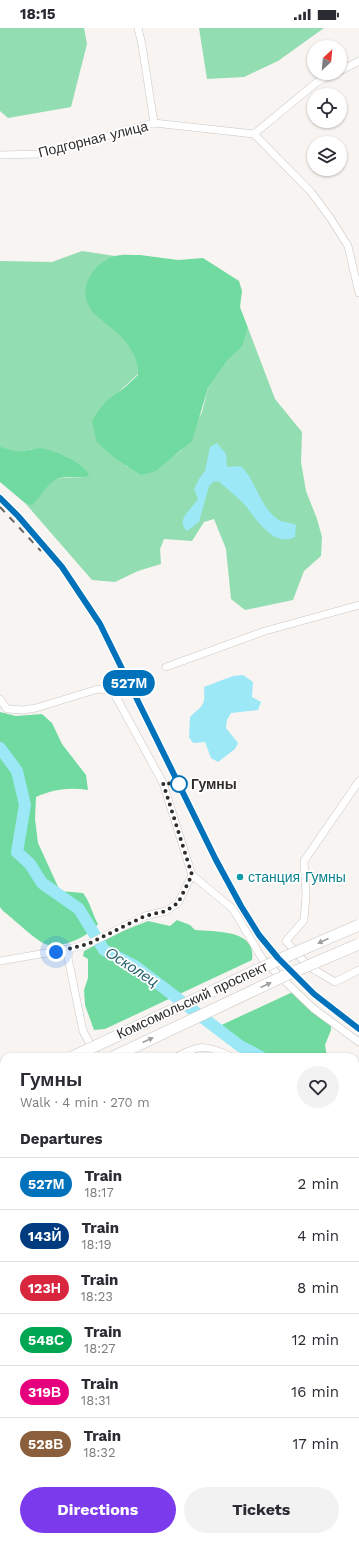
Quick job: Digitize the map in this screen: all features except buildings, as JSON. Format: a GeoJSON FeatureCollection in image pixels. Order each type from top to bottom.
{"type":"FeatureCollection","features":[{"type":"Feature","properties":{"kind":"main road","name":"Комсомольский проспект"},"geometry":{"type":"LineString","coordinates":[[81,1053],[285,957],[359,925]]}},
{"type":"Feature","properties":{"kind":"main road","name":"Комсомольский проспект"},"geometry":{"type":"LineString","coordinates":[[121,1053],[284,976],[359,944]]}},
{"type":"Feature","properties":{"kind":"street"},"geometry":{"type":"LineString","coordinates":[[138,28],[154,123]]}},
{"type":"Feature","properties":{"kind":"street"},"geometry":{"type":"LineString","coordinates":[[347,67],[359,61]]}},
{"type":"Feature","properties":{"kind":"street"},"geometry":{"type":"LineString","coordinates":[[321,80],[254,134],[311,192],[331,219],[348,246],[359,293]]}},
{"type":"Feature","properties":{"kind":"street","name":"Подгорная улица"},"geometry":{"type":"LineString","coordinates":[[0,155],[40,154],[154,123],[254,134]]}},
{"type":"Feature","properties":{"kind":"street"},"geometry":{"type":"LineString","coordinates":[[166,667],[265,631],[359,605]]}},
{"type":"Feature","properties":{"kind":"street"},"geometry":{"type":"LineString","coordinates":[[0,699],[7,710],[23,710],[98,689],[108,690],[115,695],[163,783],[192,875],[233,909],[263,960],[314,1010],[359,1042]]}},
{"type":"Feature","properties":{"kind":"street"},"geometry":{"type":"LineString","coordinates":[[359,781],[334,815],[304,861],[306,894],[304,920],[286,941],[308,966],[335,982],[359,970]]}},
{"type":"Feature","properties":{"kind":"street"},"geometry":{"type":"LineString","coordinates":[[0,961],[69,949],[88,944],[145,916],[166,911],[178,903],[192,875]]}},
{"type":"Feature","properties":{"kind":"street"},"geometry":{"type":"LineString","coordinates":[[69,949],[68,958],[83,1031],[95,1053]]}},
{"type":"Feature","properties":{"kind":"street"},"geometry":{"type":"LineString","coordinates":[[184,1053],[194,1048],[206,1047],[212,1047],[224,1053]]}},
{"type":"Feature","properties":{"kind":"green space"},"geometry":{"type":"Polygon","coordinates":[[[0,28],[84,28],[87,44],[71,107],[8,118],[0,111],[0,28]]]}},
{"type":"Feature","properties":{"kind":"green space"},"geometry":{"type":"Polygon","coordinates":[[[199,28],[324,28],[278,61],[244,77],[207,79],[199,28]]]}},
{"type":"Feature","properties":{"kind":"green space"},"geometry":{"type":"Polygon","coordinates":[[[82,251],[115,256],[99,266],[95,314],[110,326],[130,347],[137,364],[138,374],[98,411],[97,443],[128,467],[170,459],[182,450],[202,412],[208,388],[228,360],[243,346],[248,328],[275,399],[302,432],[301,462],[306,491],[322,537],[321,556],[304,571],[293,600],[245,610],[231,599],[226,549],[214,519],[204,522],[192,541],[164,539],[160,549],[161,564],[138,571],[115,582],[92,580],[25,503],[31,506],[49,483],[56,479],[84,477],[67,457],[39,448],[11,451],[0,446],[0,261],[52,262],[82,251]]]}},
{"type":"Feature","properties":{"kind":"green space"},"geometry":{"type":"Polygon","coordinates":[[[118,255],[140,255],[178,260],[203,258],[239,281],[242,291],[240,307],[248,328],[243,346],[228,360],[208,388],[192,441],[156,471],[141,475],[116,459],[97,443],[92,421],[98,411],[106,401],[124,388],[138,375],[137,366],[132,351],[123,339],[91,309],[86,296],[86,289],[91,275],[102,263],[118,255]]]}},
{"type":"Feature","properties":{"kind":"green space"},"geometry":{"type":"Polygon","coordinates":[[[0,446],[16,451],[39,448],[52,451],[82,466],[87,471],[89,476],[65,477],[52,482],[31,506],[25,503],[0,482],[0,446]]]}},
{"type":"Feature","properties":{"kind":"green space"},"geometry":{"type":"Polygon","coordinates":[[[0,712],[16,716],[42,714],[52,723],[62,744],[86,775],[88,790],[62,789],[36,797],[35,819],[38,843],[60,891],[83,893],[98,924],[94,929],[74,941],[59,945],[45,944],[30,934],[0,907],[0,712]]]}},
{"type":"Feature","properties":{"kind":"green space"},"geometry":{"type":"Polygon","coordinates":[[[177,920],[190,925],[195,930],[223,932],[241,937],[248,943],[252,950],[252,960],[105,1029],[94,1030],[85,1005],[84,990],[88,978],[88,959],[83,956],[84,951],[123,931],[148,921],[170,926],[177,920]]]}},
{"type":"Feature","properties":{"kind":"green space"},"geometry":{"type":"Polygon","coordinates":[[[297,990],[331,1025],[331,1030],[325,1045],[326,1053],[246,1053],[234,1047],[215,1028],[297,990]]]}},
{"type":"Feature","properties":{"kind":"water"},"geometry":{"type":"Polygon","coordinates":[[[217,443],[226,454],[227,467],[241,466],[250,478],[265,506],[270,512],[280,521],[296,525],[295,537],[287,539],[272,535],[244,504],[218,481],[213,482],[209,486],[199,522],[187,531],[184,527],[183,519],[198,499],[194,489],[205,471],[210,447],[217,443]]]}},
{"type":"Feature","properties":{"kind":"water"},"geometry":{"type":"Polygon","coordinates":[[[243,675],[253,682],[252,697],[261,702],[258,710],[231,713],[227,720],[226,728],[238,743],[235,749],[218,762],[211,758],[205,742],[193,743],[189,737],[190,717],[203,704],[204,687],[233,676],[243,675]]]}},
{"type":"Feature","properties":{"kind":"waterway","name":"Осколец"},"geometry":{"type":"LineString","coordinates":[[0,748],[17,771],[25,805],[17,852],[30,864],[42,883],[79,909],[104,950],[135,966],[240,1046],[253,1053]]}},
{"type":"Feature","properties":{"kind":"railway"},"geometry":{"type":"LineString","coordinates":[[0,498],[18,516],[62,567],[100,624],[216,861],[259,935],[278,958],[314,994],[359,1029]]}},
{"type":"Feature","properties":{"kind":"railway"},"geometry":{"type":"LineString","coordinates":[[0,507],[41,551]]}},
{"type":"Feature","properties":{"kind":"train","name":"527М"},"geometry":{"type":"LineString","coordinates":[[0,498],[18,516],[62,567],[100,624],[216,860],[259,935],[278,958],[314,994],[348,1022],[359,1029]]}},
{"type":"Feature","properties":{"kind":"place","name":"Гумны"},"geometry":{"type":"Point","coordinates":[179,784]}},
{"type":"Feature","properties":{"kind":"place","name":"станция Гумны"},"geometry":{"type":"Point","coordinates":[240,877]}},
{"type":"Feature","properties":{"kind":"route"},"geometry":{"type":"LineString","coordinates":[[56,952],[88,944],[145,916],[166,911],[178,903],[192,875],[163,783],[179,784]]}}]}
